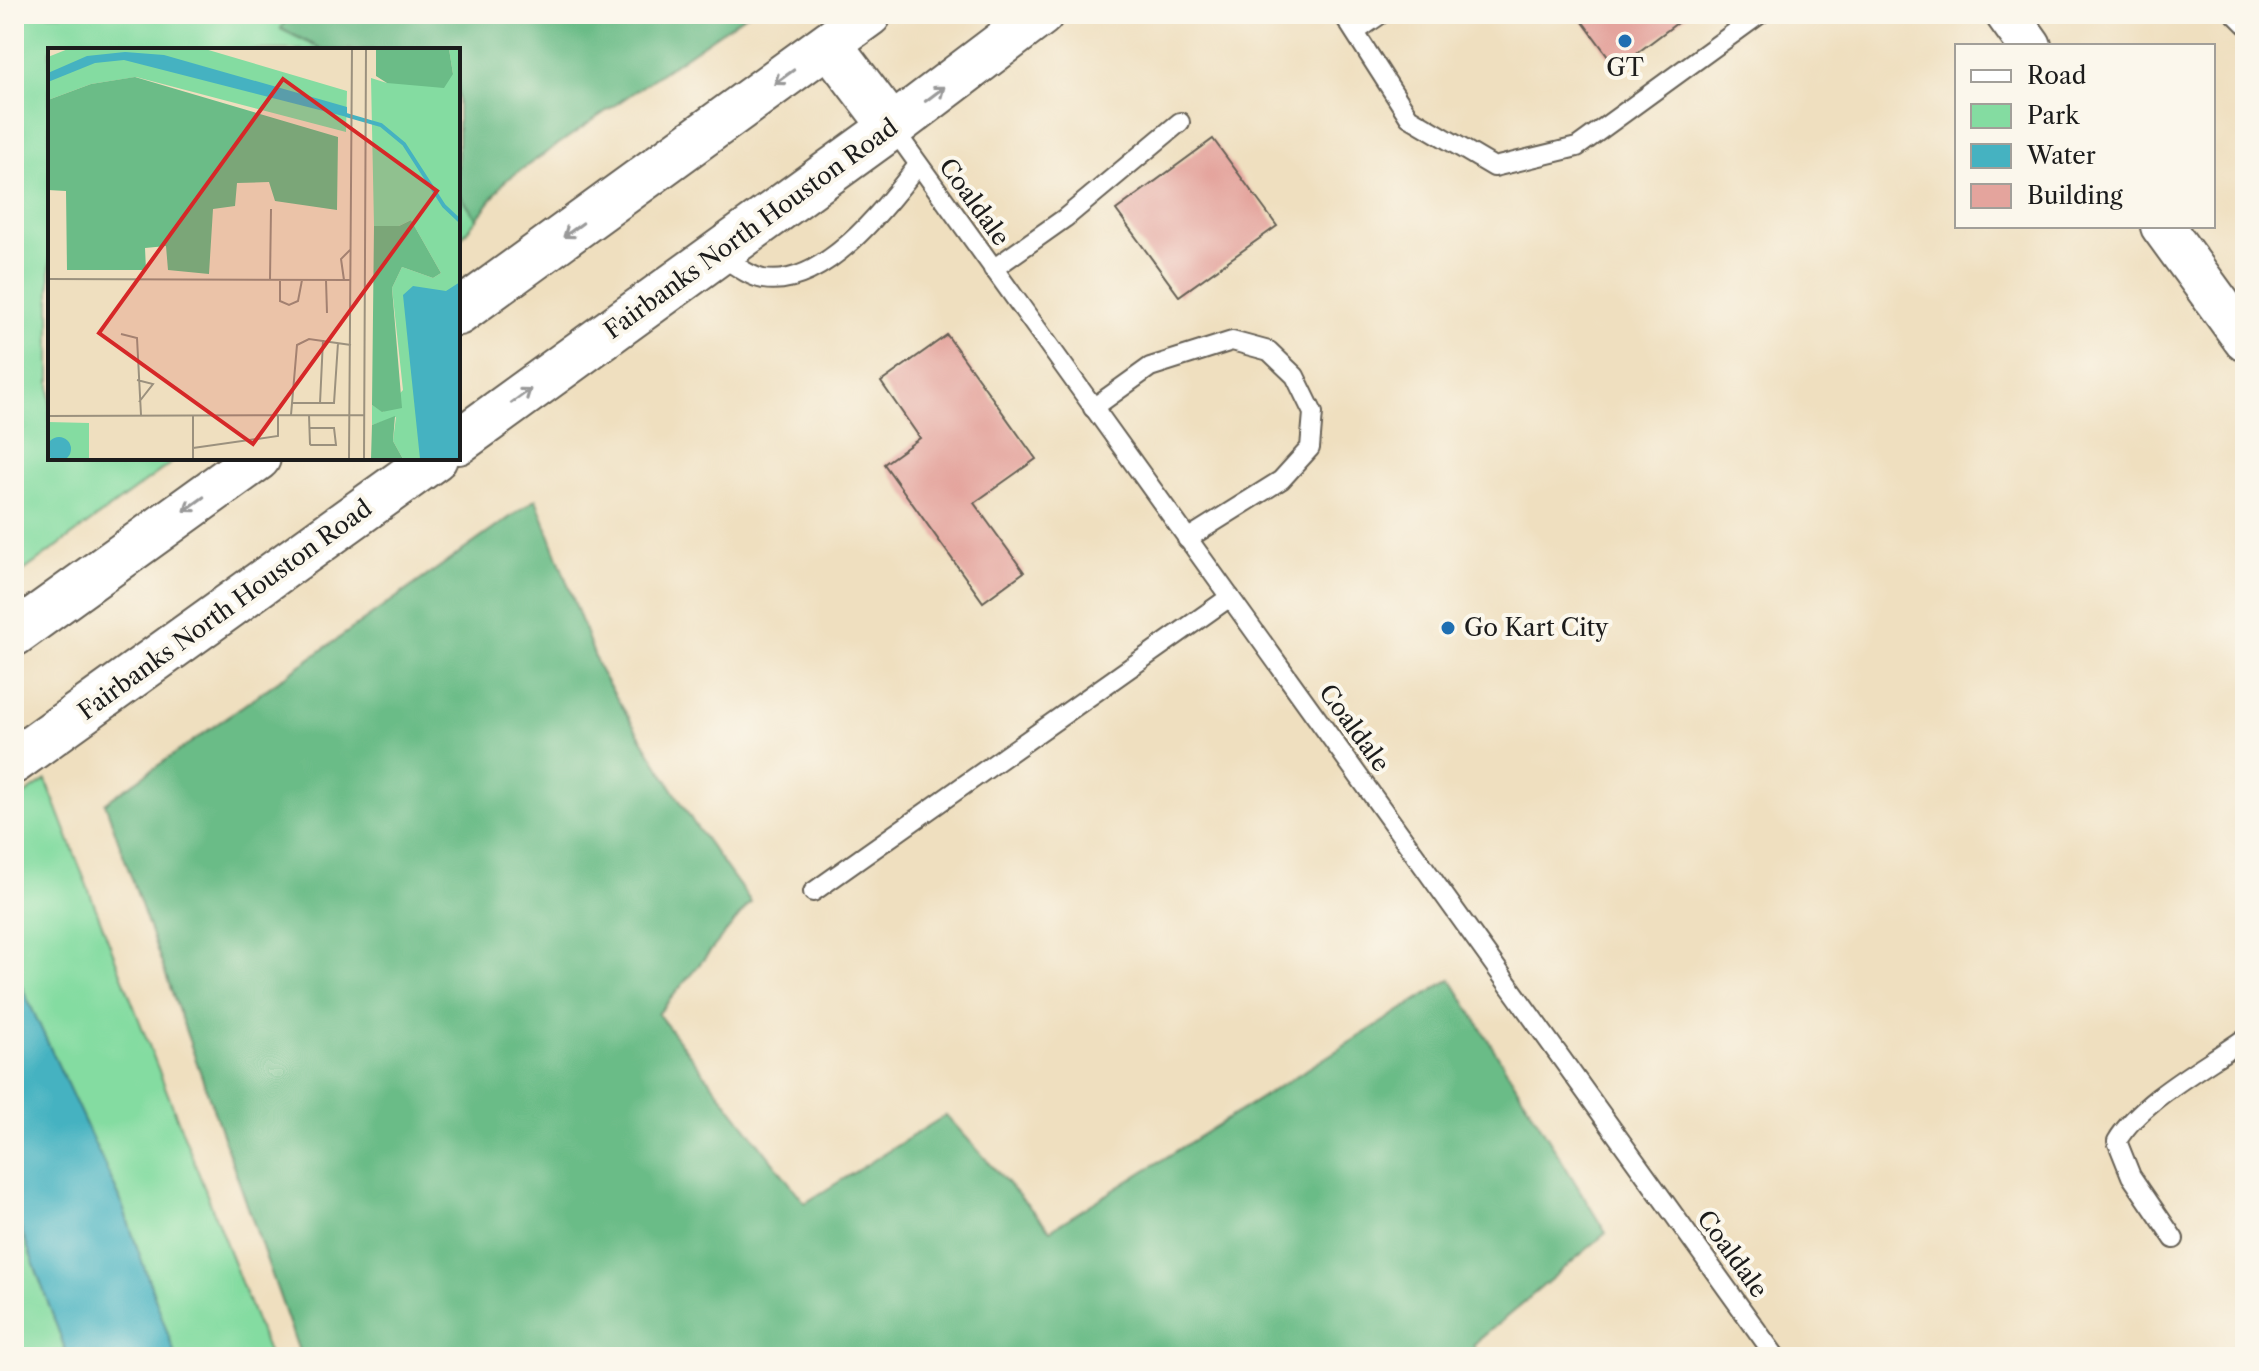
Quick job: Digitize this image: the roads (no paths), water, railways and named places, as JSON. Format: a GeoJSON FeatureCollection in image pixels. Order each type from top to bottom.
{"type":"FeatureCollection","features":[{"type":"Feature","properties":{"kind":"main road"},"geometry":{"type":"LineString","coordinates":[[460,312],[869,14]]}},
{"type":"Feature","properties":{"kind":"main road","name":"Fairbanks North Houston Road"},"geometry":{"type":"LineString","coordinates":[[462,429],[716,254],[1041,14]]}},
{"type":"Feature","properties":{"kind":"main road"},"geometry":{"type":"LineString","coordinates":[[829,44],[892,127]]}},
{"type":"Feature","properties":{"kind":"main road"},"geometry":{"type":"LineString","coordinates":[[14,634],[255,460]]}},
{"type":"Feature","properties":{"kind":"main road","name":"Fairbanks North Houston Road"},"geometry":{"type":"LineString","coordinates":[[25,754],[432,460]]}},
{"type":"Feature","properties":{"kind":"street"},"geometry":{"type":"LineString","coordinates":[[2007,14],[2029,44]]}},
{"type":"Feature","properties":{"kind":"street"},"geometry":{"type":"LineString","coordinates":[[2163,228],[2245,340]]}},
{"type":"Feature","properties":{"kind":"lane"},"geometry":{"type":"LineString","coordinates":[[1343,14],[1409,117],[1494,167],[1577,147],[1760,14]]}},
{"type":"Feature","properties":{"kind":"lane"},"geometry":{"type":"LineString","coordinates":[[1355,32],[1381,14]]}},
{"type":"Feature","properties":{"kind":"lane"},"geometry":{"type":"LineString","coordinates":[[2235,14],[2245,24]]}},
{"type":"Feature","properties":{"kind":"lane"},"geometry":{"type":"LineString","coordinates":[[993,269],[1065,218],[1180,122]]}},
{"type":"Feature","properties":{"kind":"lane","name":"Coaldale"},"geometry":{"type":"LineString","coordinates":[[892,127],[1776,1357]]}},
{"type":"Feature","properties":{"kind":"lane"},"geometry":{"type":"LineString","coordinates":[[716,254],[759,279],[779,280],[806,272],[861,235],[918,165]]}},
{"type":"Feature","properties":{"kind":"lane"},"geometry":{"type":"LineString","coordinates":[[1093,408],[1150,367],[1232,341],[1269,351],[1295,376],[1313,413],[1310,448],[1281,480],[1187,539]]}},
{"type":"Feature","properties":{"kind":"lane"},"geometry":{"type":"LineString","coordinates":[[813,892],[1230,597]]}},
{"type":"Feature","properties":{"kind":"lane"},"geometry":{"type":"LineString","coordinates":[[2174,1239],[2131,1176],[2117,1141],[2126,1126],[2151,1105],[2245,1038]]}},
{"type":"Feature","properties":{"kind":"water"},"geometry":{"type":"Polygon","coordinates":[[[14,970],[119,1196],[176,1357],[68,1357],[14,1210],[14,970]]]}},
{"type":"Feature","properties":{"kind":"place","name":"GT"},"geometry":{"type":"Point","coordinates":[1625,41]}},
{"type":"Feature","properties":{"kind":"place","name":"Go Kart City"},"geometry":{"type":"Point","coordinates":[1448,628]}}]}
